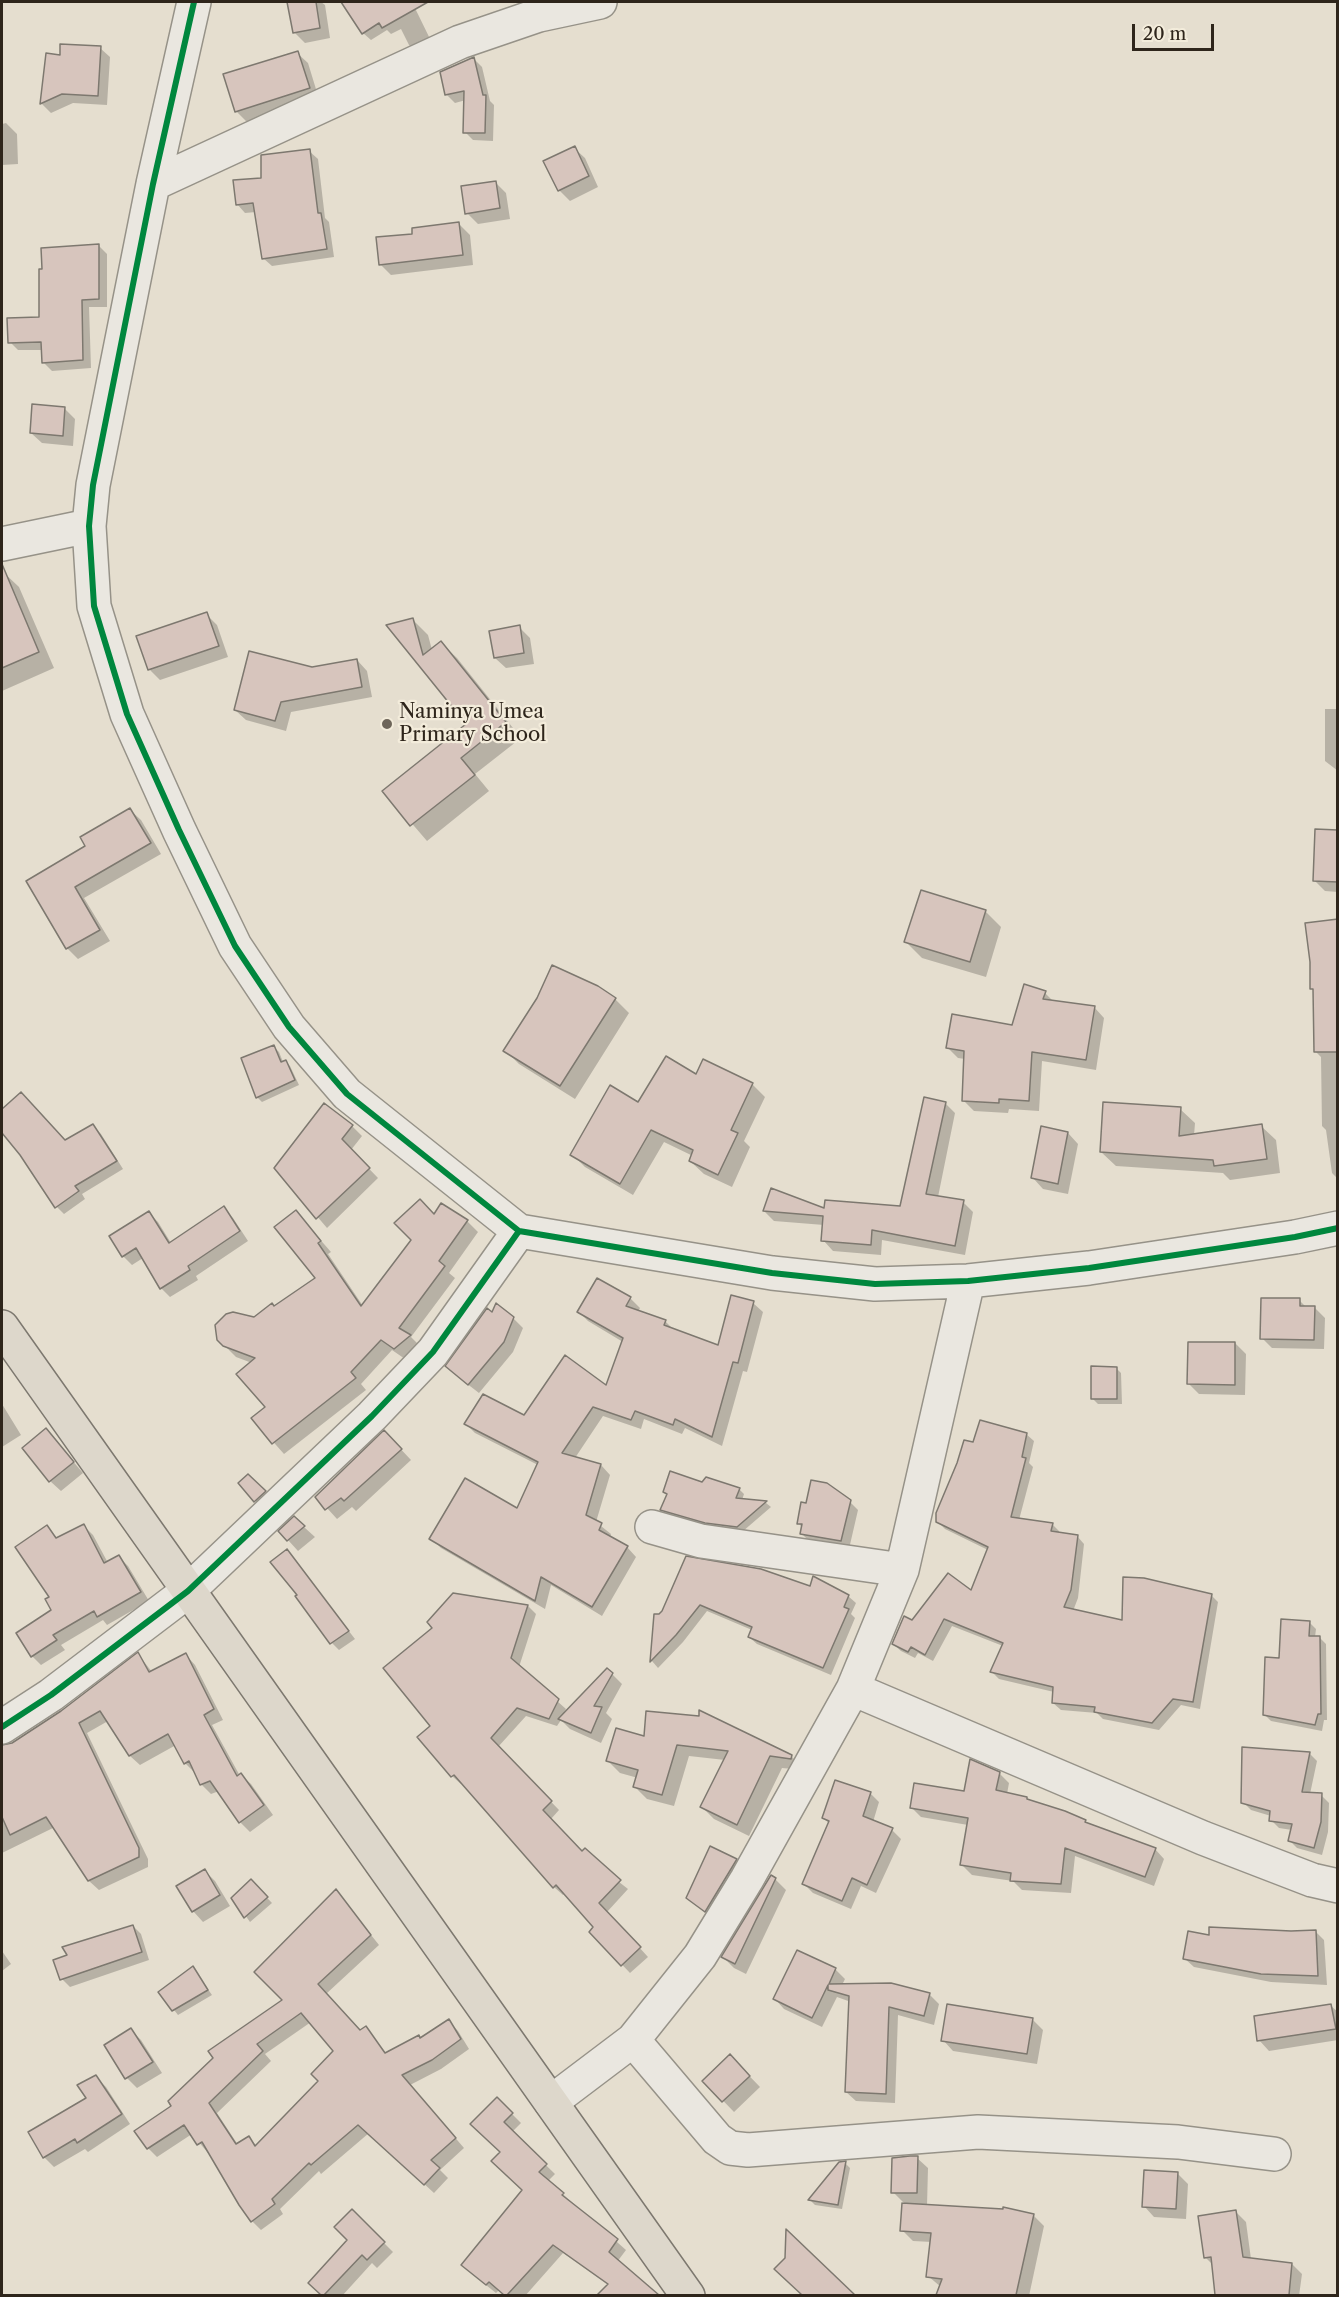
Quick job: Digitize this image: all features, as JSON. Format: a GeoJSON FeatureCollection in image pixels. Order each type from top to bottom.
{"type":"FeatureCollection","features":[{"type":"Feature","properties":{"kind":"main road"},"geometry":{"type":"LineString","coordinates":[[2,1327],[688,2295]]}},
{"type":"Feature","properties":{"kind":"street"},"geometry":{"type":"LineString","coordinates":[[194,2],[153,184],[93,485],[89,526],[94,606],[127,714],[179,830],[235,946],[289,1027],[347,1094],[519,1231],[772,1273],[875,1284],[968,1281],[1089,1268],[1295,1237],[1338,1228]]}},
{"type":"Feature","properties":{"kind":"street"},"geometry":{"type":"LineString","coordinates":[[153,184],[460,42],[538,15],[600,2]]}},
{"type":"Feature","properties":{"kind":"street"},"geometry":{"type":"LineString","coordinates":[[2,544],[89,526]]}},
{"type":"Feature","properties":{"kind":"street"},"geometry":{"type":"LineString","coordinates":[[2,1727],[51,1695],[188,1591],[372,1416],[433,1352],[519,1231]]}},
{"type":"Feature","properties":{"kind":"street"},"geometry":{"type":"LineString","coordinates":[[550,2102],[633,2040],[700,1956],[747,1880],[853,1689],[902,1570],[968,1281]]}},
{"type":"Feature","properties":{"kind":"street"},"geometry":{"type":"LineString","coordinates":[[652,1527],[701,1541],[902,1570]]}},
{"type":"Feature","properties":{"kind":"street"},"geometry":{"type":"LineString","coordinates":[[853,1689],[1203,1838],[1312,1880],[1338,1886]]}},
{"type":"Feature","properties":{"kind":"street"},"geometry":{"type":"LineString","coordinates":[[633,2040],[717,2139],[730,2148],[748,2150],[978,2132],[1178,2142],[1274,2154]]}},
{"type":"Feature","properties":{"kind":"building"},"geometry":{"type":"Polygon","coordinates":[[[287,2],[316,2],[320,28],[293,33],[287,2]]]}},
{"type":"Feature","properties":{"kind":"building"},"geometry":{"type":"Polygon","coordinates":[[[341,2],[428,2],[382,28],[379,23],[362,34],[341,2]]]}},
{"type":"Feature","properties":{"kind":"building"},"geometry":{"type":"Polygon","coordinates":[[[60,44],[101,46],[98,96],[62,94],[40,104],[46,53],[60,55],[60,44]]]}},
{"type":"Feature","properties":{"kind":"building"},"geometry":{"type":"Polygon","coordinates":[[[298,51],[310,88],[235,112],[223,74],[298,51]]]}},
{"type":"Feature","properties":{"kind":"building"},"geometry":{"type":"Polygon","coordinates":[[[474,57],[483,95],[486,95],[485,133],[463,133],[464,91],[445,95],[440,72],[474,57]]]}},
{"type":"Feature","properties":{"kind":"building"},"geometry":{"type":"Polygon","coordinates":[[[575,146],[589,176],[558,191],[543,161],[575,146]]]}},
{"type":"Feature","properties":{"kind":"building"},"geometry":{"type":"Polygon","coordinates":[[[310,149],[318,213],[321,213],[327,249],[262,259],[253,203],[236,205],[233,180],[261,178],[261,155],[310,149]]]}},
{"type":"Feature","properties":{"kind":"building"},"geometry":{"type":"Polygon","coordinates":[[[496,181],[500,208],[465,214],[461,186],[496,181]]]}},
{"type":"Feature","properties":{"kind":"building"},"geometry":{"type":"Polygon","coordinates":[[[459,222],[463,255],[379,265],[376,237],[412,234],[412,228],[459,222]]]}},
{"type":"Feature","properties":{"kind":"building"},"geometry":{"type":"Polygon","coordinates":[[[99,244],[99,299],[82,300],[83,360],[42,363],[41,342],[8,343],[7,318],[39,317],[41,248],[99,244]]]}},
{"type":"Feature","properties":{"kind":"building"},"geometry":{"type":"Polygon","coordinates":[[[32,404],[65,407],[63,436],[30,433],[32,404]]]}},
{"type":"Feature","properties":{"kind":"building"},"geometry":{"type":"Polygon","coordinates":[[[2,564],[39,652],[2,668],[2,564]]]}},
{"type":"Feature","properties":{"kind":"building"},"geometry":{"type":"Polygon","coordinates":[[[207,612],[219,646],[148,670],[136,636],[207,612]]]}},
{"type":"Feature","properties":{"kind":"building"},"geometry":{"type":"Polygon","coordinates":[[[413,618],[423,655],[441,641],[506,722],[461,758],[475,775],[410,826],[382,791],[466,724],[386,625],[413,618]]]}},
{"type":"Feature","properties":{"kind":"building"},"geometry":{"type":"Polygon","coordinates":[[[520,625],[524,653],[494,658],[489,631],[520,625]]]}},
{"type":"Feature","properties":{"kind":"building"},"geometry":{"type":"Polygon","coordinates":[[[249,651],[312,667],[357,659],[362,687],[281,702],[275,721],[234,710],[249,651]]]}},
{"type":"Feature","properties":{"kind":"building"},"geometry":{"type":"Polygon","coordinates":[[[130,808],[151,843],[75,887],[100,930],[66,949],[26,881],[85,846],[80,837],[130,808]]]}},
{"type":"Feature","properties":{"kind":"building"},"geometry":{"type":"Polygon","coordinates":[[[1315,829],[1338,830],[1338,882],[1313,881],[1315,829]]]}},
{"type":"Feature","properties":{"kind":"building"},"geometry":{"type":"Polygon","coordinates":[[[921,890],[986,910],[970,962],[904,942],[921,890]]]}},
{"type":"Feature","properties":{"kind":"building"},"geometry":{"type":"Polygon","coordinates":[[[1338,919],[1338,1052],[1314,1052],[1313,989],[1310,989],[1310,962],[1305,923],[1338,919]]]}},
{"type":"Feature","properties":{"kind":"building"},"geometry":{"type":"Polygon","coordinates":[[[552,965],[598,986],[616,998],[560,1086],[503,1051],[537,998],[552,965]]]}},
{"type":"Feature","properties":{"kind":"building"},"geometry":{"type":"Polygon","coordinates":[[[1024,984],[1046,991],[1043,999],[1095,1006],[1086,1060],[1032,1052],[1029,1101],[999,1099],[999,1103],[962,1101],[964,1051],[946,1048],[952,1014],[1012,1025],[1024,984]]]}},
{"type":"Feature","properties":{"kind":"building"},"geometry":{"type":"Polygon","coordinates":[[[274,1045],[281,1062],[286,1060],[295,1080],[256,1098],[241,1058],[274,1045]]]}},
{"type":"Feature","properties":{"kind":"building"},"geometry":{"type":"Polygon","coordinates":[[[666,1056],[696,1074],[703,1059],[753,1083],[731,1130],[738,1133],[718,1175],[689,1161],[693,1150],[651,1130],[620,1184],[570,1155],[610,1085],[638,1102],[666,1056]]]}},
{"type":"Feature","properties":{"kind":"building"},"geometry":{"type":"Polygon","coordinates":[[[21,1092],[65,1140],[93,1124],[117,1161],[75,1186],[79,1191],[55,1208],[20,1155],[2,1133],[2,1109],[21,1092]]]}},
{"type":"Feature","properties":{"kind":"building"},"geometry":{"type":"Polygon","coordinates":[[[924,1097],[946,1102],[926,1194],[964,1200],[955,1246],[872,1230],[871,1245],[821,1241],[823,1216],[763,1211],[771,1188],[824,1208],[825,1200],[900,1206],[924,1097]]]}},
{"type":"Feature","properties":{"kind":"building"},"geometry":{"type":"Polygon","coordinates":[[[1103,1102],[1181,1107],[1179,1136],[1262,1124],[1267,1159],[1214,1166],[1213,1160],[1100,1152],[1103,1102]]]}},
{"type":"Feature","properties":{"kind":"building"},"geometry":{"type":"Polygon","coordinates":[[[324,1103],[353,1125],[342,1139],[370,1168],[316,1219],[274,1168],[324,1103]]]}},
{"type":"Feature","properties":{"kind":"building"},"geometry":{"type":"Polygon","coordinates":[[[1041,1126],[1068,1132],[1058,1184],[1031,1178],[1041,1126]]]}},
{"type":"Feature","properties":{"kind":"building"},"geometry":{"type":"Polygon","coordinates":[[[420,1199],[434,1214],[441,1203],[468,1220],[439,1261],[445,1266],[399,1328],[411,1335],[394,1349],[381,1340],[351,1372],[356,1378],[272,1444],[251,1418],[265,1407],[236,1374],[255,1358],[223,1346],[217,1340],[215,1325],[226,1314],[233,1312],[254,1317],[272,1303],[274,1306],[315,1278],[274,1227],[296,1210],[321,1241],[318,1243],[361,1306],[411,1240],[394,1223],[420,1199]]]}},
{"type":"Feature","properties":{"kind":"building"},"geometry":{"type":"Polygon","coordinates":[[[224,1206],[240,1231],[188,1266],[190,1270],[160,1289],[136,1248],[122,1257],[109,1236],[149,1211],[169,1243],[224,1206]]]}},
{"type":"Feature","properties":{"kind":"building"},"geometry":{"type":"Polygon","coordinates":[[[597,1278],[631,1297],[626,1306],[666,1320],[664,1325],[718,1345],[731,1295],[754,1301],[738,1363],[733,1362],[712,1437],[675,1419],[673,1425],[635,1411],[631,1420],[593,1407],[562,1453],[601,1464],[586,1515],[602,1523],[599,1530],[628,1546],[592,1607],[541,1577],[535,1601],[429,1539],[465,1478],[517,1508],[538,1462],[464,1424],[483,1394],[524,1415],[565,1355],[606,1385],[623,1338],[577,1312],[597,1278]]]}},
{"type":"Feature","properties":{"kind":"building"},"geometry":{"type":"Polygon","coordinates":[[[1261,1298],[1300,1298],[1300,1306],[1315,1306],[1314,1340],[1260,1339],[1261,1298]]]}},
{"type":"Feature","properties":{"kind":"building"},"geometry":{"type":"Polygon","coordinates":[[[496,1303],[514,1317],[504,1342],[468,1385],[445,1366],[487,1308],[492,1312],[496,1303]]]}},
{"type":"Feature","properties":{"kind":"building"},"geometry":{"type":"Polygon","coordinates":[[[1188,1342],[1235,1342],[1235,1385],[1187,1384],[1188,1342]]]}},
{"type":"Feature","properties":{"kind":"building"},"geometry":{"type":"Polygon","coordinates":[[[1091,1366],[1117,1367],[1117,1399],[1091,1399],[1091,1366]]]}},
{"type":"Feature","properties":{"kind":"building"},"geometry":{"type":"Polygon","coordinates":[[[980,1420],[1027,1433],[1022,1457],[1026,1458],[1011,1517],[1053,1523],[1051,1531],[1078,1535],[1071,1590],[1064,1607],[1122,1620],[1123,1577],[1144,1578],[1212,1594],[1193,1702],[1173,1699],[1152,1723],[1094,1712],[1095,1707],[1052,1703],[1053,1687],[990,1672],[1003,1643],[944,1619],[925,1655],[911,1647],[908,1652],[892,1644],[904,1616],[912,1620],[948,1573],[971,1590],[988,1547],[936,1522],[936,1513],[964,1440],[973,1442],[980,1420]]]}},
{"type":"Feature","properties":{"kind":"building"},"geometry":{"type":"Polygon","coordinates":[[[46,1428],[74,1462],[49,1482],[22,1448],[46,1428]]]}},
{"type":"Feature","properties":{"kind":"building"},"geometry":{"type":"Polygon","coordinates":[[[384,1430],[402,1449],[344,1501],[341,1498],[325,1510],[315,1497],[384,1430]]]}},
{"type":"Feature","properties":{"kind":"building"},"geometry":{"type":"Polygon","coordinates":[[[670,1471],[702,1482],[706,1477],[740,1488],[736,1498],[767,1501],[737,1527],[705,1523],[660,1510],[667,1494],[663,1492],[670,1471]]]}},
{"type":"Feature","properties":{"kind":"building"},"geometry":{"type":"Polygon","coordinates":[[[248,1474],[266,1491],[254,1502],[238,1483],[248,1474]]]}},
{"type":"Feature","properties":{"kind":"building"},"geometry":{"type":"Polygon","coordinates":[[[811,1480],[827,1483],[851,1500],[841,1541],[800,1534],[802,1524],[797,1524],[801,1502],[806,1503],[811,1480]]]}},
{"type":"Feature","properties":{"kind":"building"},"geometry":{"type":"Polygon","coordinates":[[[294,1516],[305,1526],[287,1541],[278,1531],[294,1516]]]}},
{"type":"Feature","properties":{"kind":"building"},"geometry":{"type":"Polygon","coordinates":[[[84,1524],[104,1563],[119,1555],[141,1592],[97,1617],[94,1611],[53,1635],[57,1640],[31,1657],[16,1633],[51,1610],[45,1599],[49,1597],[15,1547],[47,1525],[56,1538],[84,1524]]]}},
{"type":"Feature","properties":{"kind":"building"},"geometry":{"type":"Polygon","coordinates":[[[287,1549],[349,1631],[330,1644],[295,1596],[297,1595],[270,1562],[287,1549]]]}},
{"type":"Feature","properties":{"kind":"building"},"geometry":{"type":"Polygon","coordinates":[[[686,1556],[761,1569],[810,1586],[813,1576],[849,1595],[844,1607],[849,1609],[823,1668],[748,1637],[752,1627],[700,1605],[650,1662],[654,1614],[662,1611],[686,1556]]]}},
{"type":"Feature","properties":{"kind":"building"},"geometry":{"type":"Polygon","coordinates":[[[453,1593],[528,1605],[511,1658],[559,1699],[549,1719],[517,1708],[491,1738],[552,1801],[543,1810],[582,1851],[585,1848],[621,1880],[599,1903],[641,1947],[621,1966],[589,1932],[593,1927],[556,1885],[553,1888],[454,1775],[451,1777],[417,1737],[430,1726],[383,1668],[432,1628],[427,1622],[453,1593]]]}},
{"type":"Feature","properties":{"kind":"building"},"geometry":{"type":"Polygon","coordinates":[[[1281,1619],[1310,1621],[1309,1636],[1320,1636],[1321,1714],[1318,1714],[1315,1725],[1263,1715],[1265,1657],[1279,1658],[1281,1619]]]}},
{"type":"Feature","properties":{"kind":"building"},"geometry":{"type":"Polygon","coordinates":[[[138,1652],[149,1672],[186,1653],[214,1709],[204,1715],[237,1776],[241,1773],[264,1805],[239,1823],[210,1781],[200,1785],[189,1761],[184,1764],[168,1734],[129,1756],[100,1711],[79,1723],[139,1848],[139,1857],[88,1881],[46,1817],[10,1835],[2,1817],[2,1745],[12,1743],[61,1711],[138,1652]]]}},
{"type":"Feature","properties":{"kind":"building"},"geometry":{"type":"Polygon","coordinates":[[[607,1668],[613,1673],[594,1706],[602,1707],[591,1733],[558,1719],[607,1668]]]}},
{"type":"Feature","properties":{"kind":"building"},"geometry":{"type":"Polygon","coordinates":[[[699,1710],[792,1755],[791,1759],[770,1756],[737,1825],[700,1807],[728,1751],[677,1745],[662,1795],[633,1787],[638,1770],[606,1761],[616,1728],[644,1736],[646,1711],[699,1716],[699,1710]]]}},
{"type":"Feature","properties":{"kind":"building"},"geometry":{"type":"Polygon","coordinates":[[[1242,1747],[1310,1752],[1302,1792],[1322,1793],[1321,1822],[1314,1848],[1288,1841],[1292,1824],[1269,1821],[1270,1811],[1241,1803],[1242,1747]]]}},
{"type":"Feature","properties":{"kind":"building"},"geometry":{"type":"Polygon","coordinates":[[[970,1759],[1000,1772],[996,1790],[1027,1797],[1027,1799],[1086,1820],[1085,1822],[1156,1848],[1145,1877],[1065,1848],[1061,1884],[1010,1881],[1011,1873],[960,1865],[968,1818],[910,1808],[914,1783],[964,1791],[970,1759]]]}},
{"type":"Feature","properties":{"kind":"building"},"geometry":{"type":"Polygon","coordinates":[[[835,1780],[871,1792],[863,1816],[893,1828],[867,1885],[852,1878],[842,1901],[802,1884],[829,1821],[822,1818],[835,1780]]]}},
{"type":"Feature","properties":{"kind":"building"},"geometry":{"type":"Polygon","coordinates":[[[710,1846],[737,1859],[705,1912],[686,1898],[710,1846]]]}},
{"type":"Feature","properties":{"kind":"building"},"geometry":{"type":"Polygon","coordinates":[[[205,1869],[220,1895],[192,1912],[176,1886],[205,1869]]]}},
{"type":"Feature","properties":{"kind":"building"},"geometry":{"type":"Polygon","coordinates":[[[771,1875],[776,1878],[735,1964],[721,1957],[771,1875]]]}},
{"type":"Feature","properties":{"kind":"building"},"geometry":{"type":"Polygon","coordinates":[[[251,1879],[268,1897],[244,1918],[231,1898],[251,1879]]]}},
{"type":"Feature","properties":{"kind":"building"},"geometry":{"type":"Polygon","coordinates":[[[336,1889],[371,1935],[318,1984],[360,2030],[366,2026],[385,2053],[419,2035],[420,2038],[449,2019],[461,2039],[432,2060],[402,2075],[456,2138],[431,2160],[440,2168],[424,2185],[358,2125],[311,2165],[309,2163],[272,2199],[275,2204],[251,2222],[202,2142],[197,2145],[184,2125],[147,2149],[134,2131],[171,2106],[168,2101],[213,2058],[208,2051],[282,2000],[254,1972],[336,1889]],[[301,2013],[257,2044],[263,2051],[209,2103],[236,2144],[249,2136],[255,2146],[318,2081],[311,2074],[333,2051],[301,2013]]]}},
{"type":"Feature","properties":{"kind":"building"},"geometry":{"type":"Polygon","coordinates":[[[133,1925],[142,1952],[60,1980],[53,1960],[67,1955],[62,1947],[133,1925]]]}},
{"type":"Feature","properties":{"kind":"building"},"geometry":{"type":"Polygon","coordinates":[[[1209,1927],[1316,1930],[1318,1976],[1261,1974],[1183,1959],[1188,1931],[1209,1935],[1209,1927]]]}},
{"type":"Feature","properties":{"kind":"building"},"geometry":{"type":"Polygon","coordinates":[[[797,1950],[836,1968],[829,1984],[891,1983],[930,1993],[924,2016],[889,2007],[886,2094],[845,2092],[849,1996],[828,1990],[828,1985],[812,2018],[773,1999],[797,1950]]]}},
{"type":"Feature","properties":{"kind":"building"},"geometry":{"type":"Polygon","coordinates":[[[193,1966],[208,1990],[172,2011],[158,1992],[193,1966]]]}},
{"type":"Feature","properties":{"kind":"building"},"geometry":{"type":"Polygon","coordinates":[[[947,2004],[1033,2018],[1027,2054],[941,2041],[947,2004]]]}},
{"type":"Feature","properties":{"kind":"building"},"geometry":{"type":"Polygon","coordinates":[[[1331,2004],[1336,2029],[1257,2041],[1254,2016],[1331,2004]]]}},
{"type":"Feature","properties":{"kind":"building"},"geometry":{"type":"Polygon","coordinates":[[[131,2028],[153,2062],[125,2079],[104,2045],[131,2028]]]}},
{"type":"Feature","properties":{"kind":"building"},"geometry":{"type":"Polygon","coordinates":[[[730,2054],[750,2076],[722,2102],[702,2081],[730,2054]]]}},
{"type":"Feature","properties":{"kind":"building"},"geometry":{"type":"Polygon","coordinates":[[[96,2075],[122,2114],[77,2143],[75,2139],[43,2158],[28,2132],[86,2098],[77,2085],[96,2075]]]}},
{"type":"Feature","properties":{"kind":"building"},"geometry":{"type":"Polygon","coordinates":[[[497,2097],[513,2113],[504,2122],[547,2164],[539,2172],[564,2193],[562,2195],[618,2239],[609,2252],[659,2295],[597,2295],[608,2284],[553,2245],[507,2295],[489,2282],[486,2285],[461,2265],[522,2190],[491,2161],[500,2152],[470,2124],[497,2097]]]}},
{"type":"Feature","properties":{"kind":"building"},"geometry":{"type":"Polygon","coordinates":[[[918,2156],[917,2193],[891,2193],[892,2158],[918,2156]]]}},
{"type":"Feature","properties":{"kind":"building"},"geometry":{"type":"Polygon","coordinates":[[[846,2161],[838,2205],[808,2200],[839,2162],[846,2161]]]}},
{"type":"Feature","properties":{"kind":"building"},"geometry":{"type":"Polygon","coordinates":[[[1144,2170],[1178,2172],[1176,2209],[1142,2207],[1144,2170]]]}},
{"type":"Feature","properties":{"kind":"building"},"geometry":{"type":"Polygon","coordinates":[[[902,2203],[1003,2209],[1003,2207],[1034,2214],[1016,2295],[936,2295],[942,2279],[926,2277],[931,2233],[900,2231],[902,2203]]]}},
{"type":"Feature","properties":{"kind":"building"},"geometry":{"type":"Polygon","coordinates":[[[352,2209],[385,2242],[367,2260],[362,2255],[324,2295],[321,2295],[308,2283],[347,2240],[334,2227],[352,2209]]]}},
{"type":"Feature","properties":{"kind":"building"},"geometry":{"type":"Polygon","coordinates":[[[1236,2210],[1243,2257],[1292,2263],[1289,2295],[1215,2295],[1211,2257],[1204,2258],[1198,2216],[1236,2210]]]}},
{"type":"Feature","properties":{"kind":"building"},"geometry":{"type":"Polygon","coordinates":[[[786,2229],[855,2295],[802,2295],[774,2269],[785,2258],[786,2229]]]}},
{"type":"Feature","properties":{"kind":"cycle path"},"geometry":{"type":"LineString","coordinates":[[194,2],[153,184],[93,485],[89,526],[94,606],[127,714],[179,830],[235,946],[289,1027],[347,1094],[519,1231]]}},
{"type":"Feature","properties":{"kind":"cycle path"},"geometry":{"type":"LineString","coordinates":[[2,1727],[51,1695],[188,1591],[372,1416],[433,1352],[519,1231],[772,1273],[875,1284],[968,1281],[1089,1268],[1295,1237],[1338,1228]]}},
{"type":"Feature","properties":{"kind":"place","name":"Naminya Umea Primary School"},"geometry":{"type":"Point","coordinates":[387,724]}}]}
